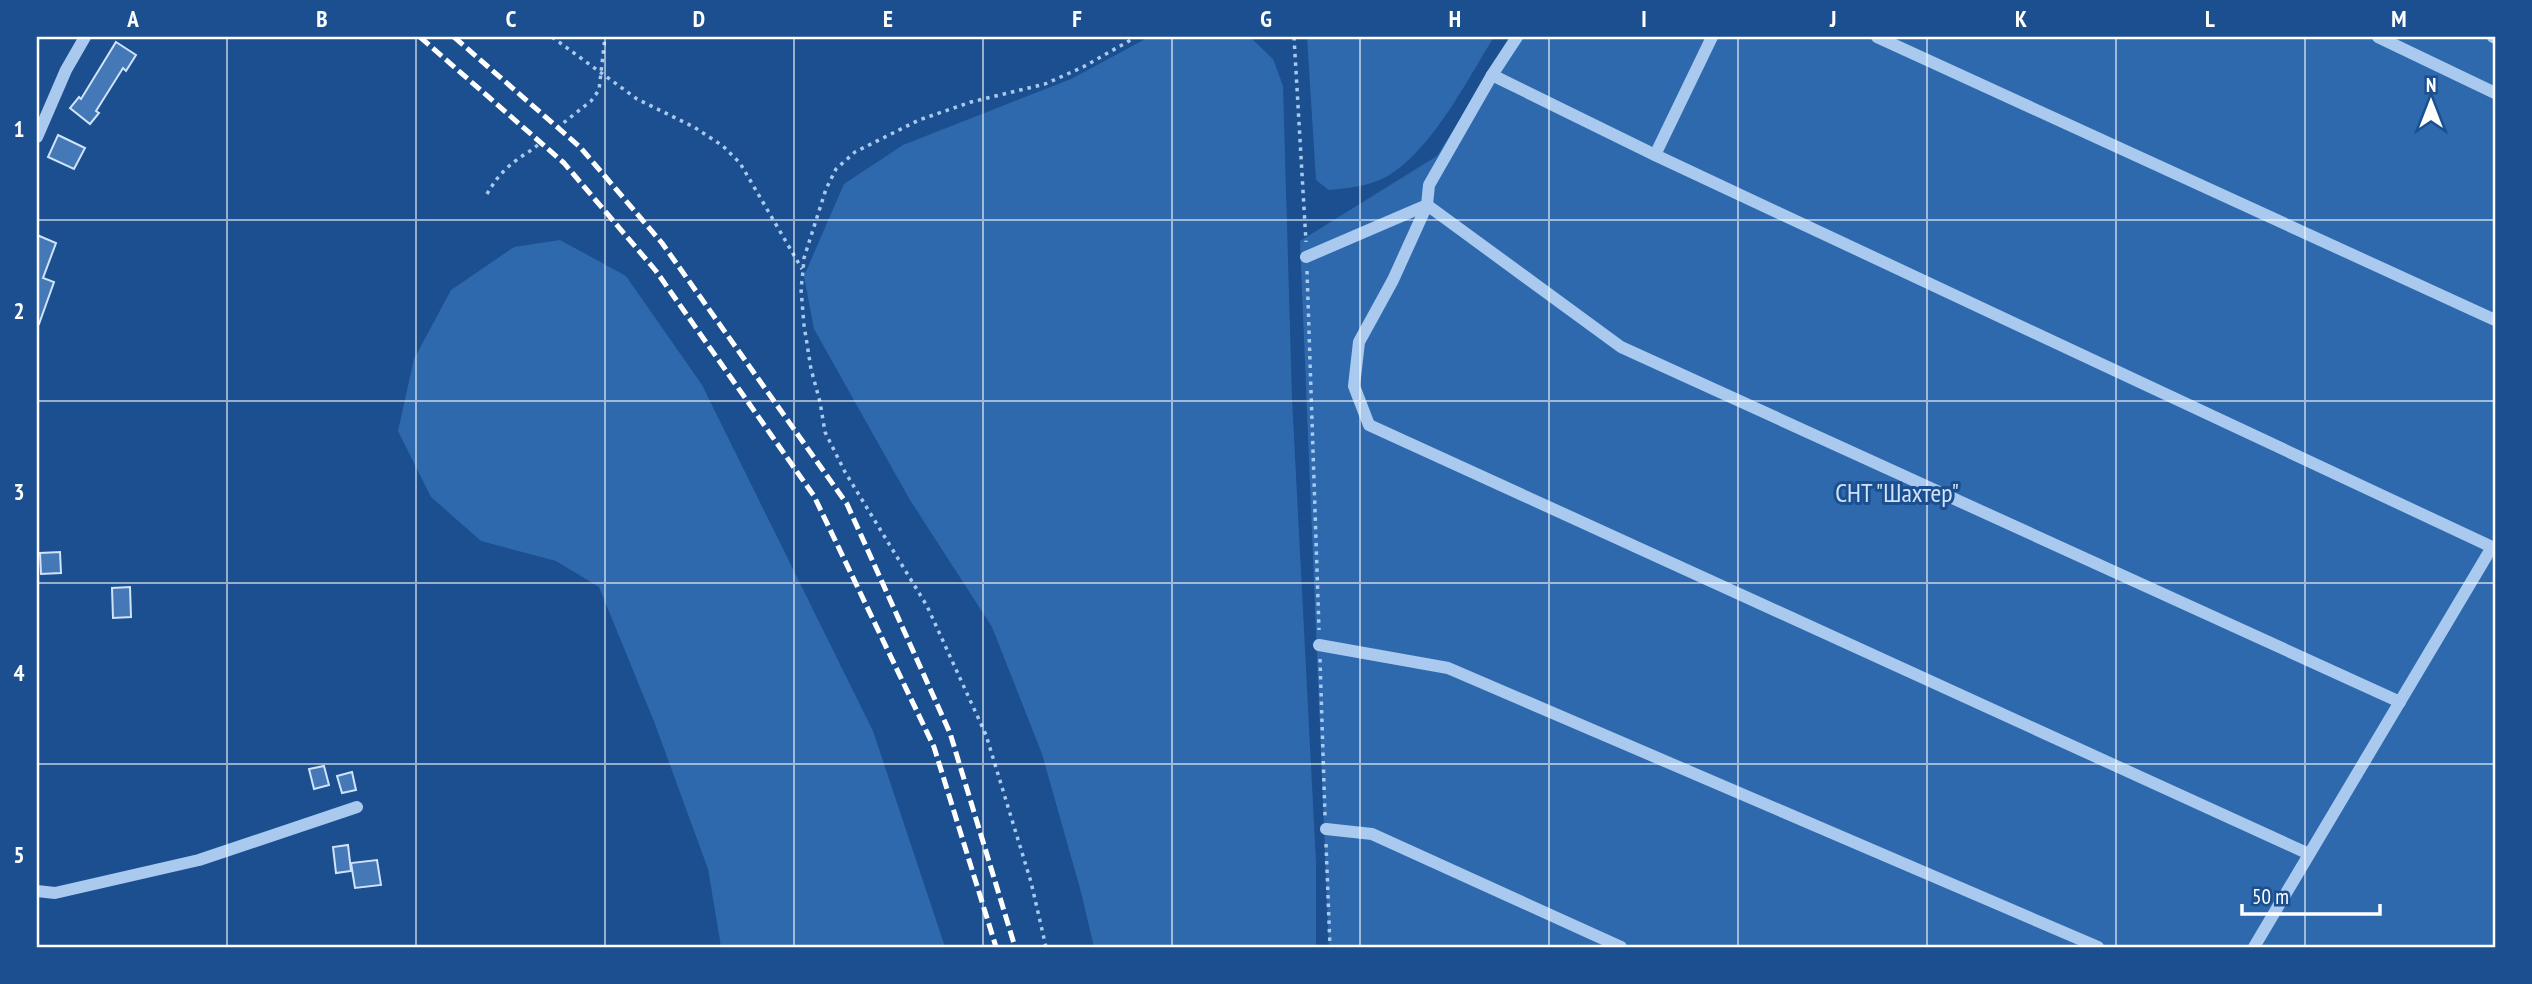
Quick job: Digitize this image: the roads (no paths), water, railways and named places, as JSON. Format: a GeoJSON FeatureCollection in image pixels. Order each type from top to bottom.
{"type":"FeatureCollection","features":[{"type":"Feature","properties":{"kind":"street"},"geometry":{"type":"LineString","coordinates":[[37,137],[66,70],[85,37]]}},
{"type":"Feature","properties":{"kind":"street"},"geometry":{"type":"LineString","coordinates":[[1517,37],[1492,75],[1429,186],[1427,205],[1394,280],[1359,342],[1354,386],[1369,425],[2309,854]]}},
{"type":"Feature","properties":{"kind":"street"},"geometry":{"type":"LineString","coordinates":[[1655,155],[1712,37]]}},
{"type":"Feature","properties":{"kind":"street"},"geometry":{"type":"LineString","coordinates":[[1877,37],[2495,320]]}},
{"type":"Feature","properties":{"kind":"street"},"geometry":{"type":"LineString","coordinates":[[2378,37],[2495,93]]}},
{"type":"Feature","properties":{"kind":"street"},"geometry":{"type":"LineString","coordinates":[[1492,75],[1655,155],[2494,545],[2254,947]]}},
{"type":"Feature","properties":{"kind":"street"},"geometry":{"type":"LineString","coordinates":[[1306,257],[1427,205]]}},
{"type":"Feature","properties":{"kind":"street"},"geometry":{"type":"LineString","coordinates":[[1427,205],[1622,347],[2400,702]]}},
{"type":"Feature","properties":{"kind":"street"},"geometry":{"type":"LineString","coordinates":[[1320,645],[1448,668],[2098,947]]}},
{"type":"Feature","properties":{"kind":"street"},"geometry":{"type":"LineString","coordinates":[[37,891],[55,893],[199,860],[357,807]]}},
{"type":"Feature","properties":{"kind":"street"},"geometry":{"type":"LineString","coordinates":[[1326,829],[1372,834],[1621,947]]}},
{"type":"Feature","properties":{"kind":"railway"},"geometry":{"type":"LineString","coordinates":[[420,37],[564,163],[656,271],[814,496],[934,747],[996,947]]}},
{"type":"Feature","properties":{"kind":"railway"},"geometry":{"type":"LineString","coordinates":[[454,37],[580,147],[662,243],[847,504],[950,733],[1015,947]]}},
{"type":"Feature","properties":{"kind":"park label","name":"СНТ \"Шахтер\""},"geometry":{"type":"Point","coordinates":[1897,492]}}]}
